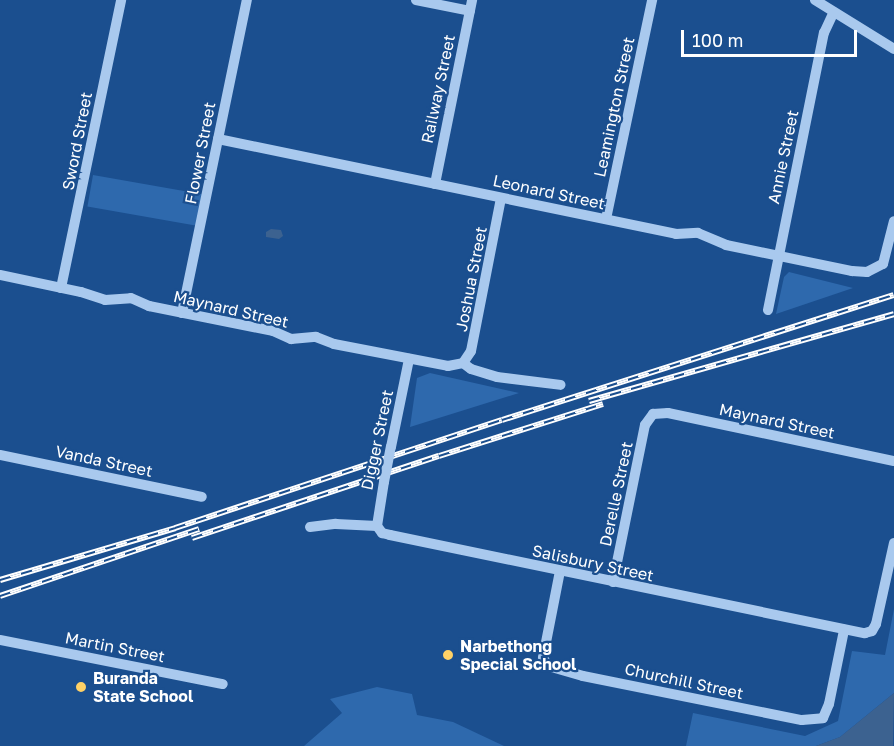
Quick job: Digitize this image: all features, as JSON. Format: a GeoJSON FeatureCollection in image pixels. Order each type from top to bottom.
{"type":"FeatureCollection","features":[{"type":"Feature","properties":{"kind":"street","name":"Sword Street"},"geometry":{"type":"LineString","coordinates":[[61,288],[122,0]]}},
{"type":"Feature","properties":{"kind":"street","name":"Flower Street"},"geometry":{"type":"LineString","coordinates":[[182,313],[247,0]]}},
{"type":"Feature","properties":{"kind":"street"},"geometry":{"type":"LineString","coordinates":[[416,0],[471,6]]}},
{"type":"Feature","properties":{"kind":"street","name":"Leamington Street"},"geometry":{"type":"LineString","coordinates":[[606,219],[652,0]]}},
{"type":"Feature","properties":{"kind":"street"},"geometry":{"type":"LineString","coordinates":[[815,0],[894,49]]}},
{"type":"Feature","properties":{"kind":"street","name":"Railway Street"},"geometry":{"type":"LineString","coordinates":[[435,184],[471,6]]}},
{"type":"Feature","properties":{"kind":"street","name":"Annie Street"},"geometry":{"type":"LineString","coordinates":[[768,310],[824,33],[834,12]]}},
{"type":"Feature","properties":{"kind":"street","name":"Leonard Street"},"geometry":{"type":"LineString","coordinates":[[218,139],[681,235],[698,233],[726,245],[852,271],[872,270],[886,260],[894,221]]}},
{"type":"Feature","properties":{"kind":"street","name":"Joshua Street"},"geometry":{"type":"LineString","coordinates":[[463,363],[471,351],[501,198]]}},
{"type":"Feature","properties":{"kind":"street","name":"Maynard Street"},"geometry":{"type":"LineString","coordinates":[[0,275],[105,300],[131,298],[149,306],[273,331],[291,339],[316,337],[334,344],[448,366],[463,363],[486,375],[561,386]]}},
{"type":"Feature","properties":{"kind":"street","name":"Digger Street"},"geometry":{"type":"LineString","coordinates":[[377,526],[409,359]]}},
{"type":"Feature","properties":{"kind":"street","name":"Maynard Street"},"geometry":{"type":"LineString","coordinates":[[653,414],[668,413],[894,461]]}},
{"type":"Feature","properties":{"kind":"street","name":"Derelle Street"},"geometry":{"type":"LineString","coordinates":[[613,582],[645,425],[653,414]]}},
{"type":"Feature","properties":{"kind":"street","name":"Vanda Street"},"geometry":{"type":"LineString","coordinates":[[0,455],[202,497]]}},
{"type":"Feature","properties":{"kind":"street","name":"Salisbury Street"},"geometry":{"type":"LineString","coordinates":[[310,526],[336,524],[377,526],[382,532],[390,535],[861,633],[872,632],[878,619],[894,543]]}},
{"type":"Feature","properties":{"kind":"street","name":"Churchill Street"},"geometry":{"type":"LineString","coordinates":[[560,571],[543,658],[548,666],[616,682],[802,720],[823,718],[829,704],[844,630]]}},
{"type":"Feature","properties":{"kind":"street","name":"Martin Street"},"geometry":{"type":"LineString","coordinates":[[0,640],[224,684]]}},
{"type":"Feature","properties":{"kind":"shaded area"},"geometry":{"type":"Polygon","coordinates":[[[93,175],[202,194],[197,226],[87,207],[93,175]]]}},
{"type":"Feature","properties":{"kind":"shaded area"},"geometry":{"type":"Polygon","coordinates":[[[271,229],[281,230],[283,236],[279,239],[266,237],[266,232],[271,229]]]}},
{"type":"Feature","properties":{"kind":"shaded area"},"geometry":{"type":"Polygon","coordinates":[[[789,272],[853,288],[776,314],[784,277],[789,272]]]}},
{"type":"Feature","properties":{"kind":"shaded area"},"geometry":{"type":"Polygon","coordinates":[[[430,373],[519,393],[410,427],[417,378],[430,373]]]}},
{"type":"Feature","properties":{"kind":"shaded area"},"geometry":{"type":"Polygon","coordinates":[[[894,609],[894,693],[840,737],[816,746],[686,746],[693,713],[805,736],[838,721],[852,651],[885,655],[894,609]]]}},
{"type":"Feature","properties":{"kind":"shaded area"},"geometry":{"type":"Polygon","coordinates":[[[377,687],[412,694],[417,715],[453,722],[504,746],[304,746],[342,713],[330,699],[377,687]]]}},
{"type":"Feature","properties":{"kind":"shaded area"},"geometry":{"type":"Polygon","coordinates":[[[894,693],[893,746],[816,746],[840,737],[894,693]]]}},
{"type":"Feature","properties":{"kind":"railway"},"geometry":{"type":"LineString","coordinates":[[0,580],[175,528],[502,420],[894,295]]}},
{"type":"Feature","properties":{"kind":"railway"},"geometry":{"type":"LineString","coordinates":[[589,401],[894,314]]}},
{"type":"Feature","properties":{"kind":"railway"},"geometry":{"type":"LineString","coordinates":[[192,538],[603,404]]}},
{"type":"Feature","properties":{"kind":"railway"},"geometry":{"type":"LineString","coordinates":[[0,596],[199,529]]}},
{"type":"Feature","properties":{"kind":"place","name":"Narbethong Special School"},"geometry":{"type":"Point","coordinates":[448,655]}},
{"type":"Feature","properties":{"kind":"place","name":"Buranda State School"},"geometry":{"type":"Point","coordinates":[81,687]}}]}
